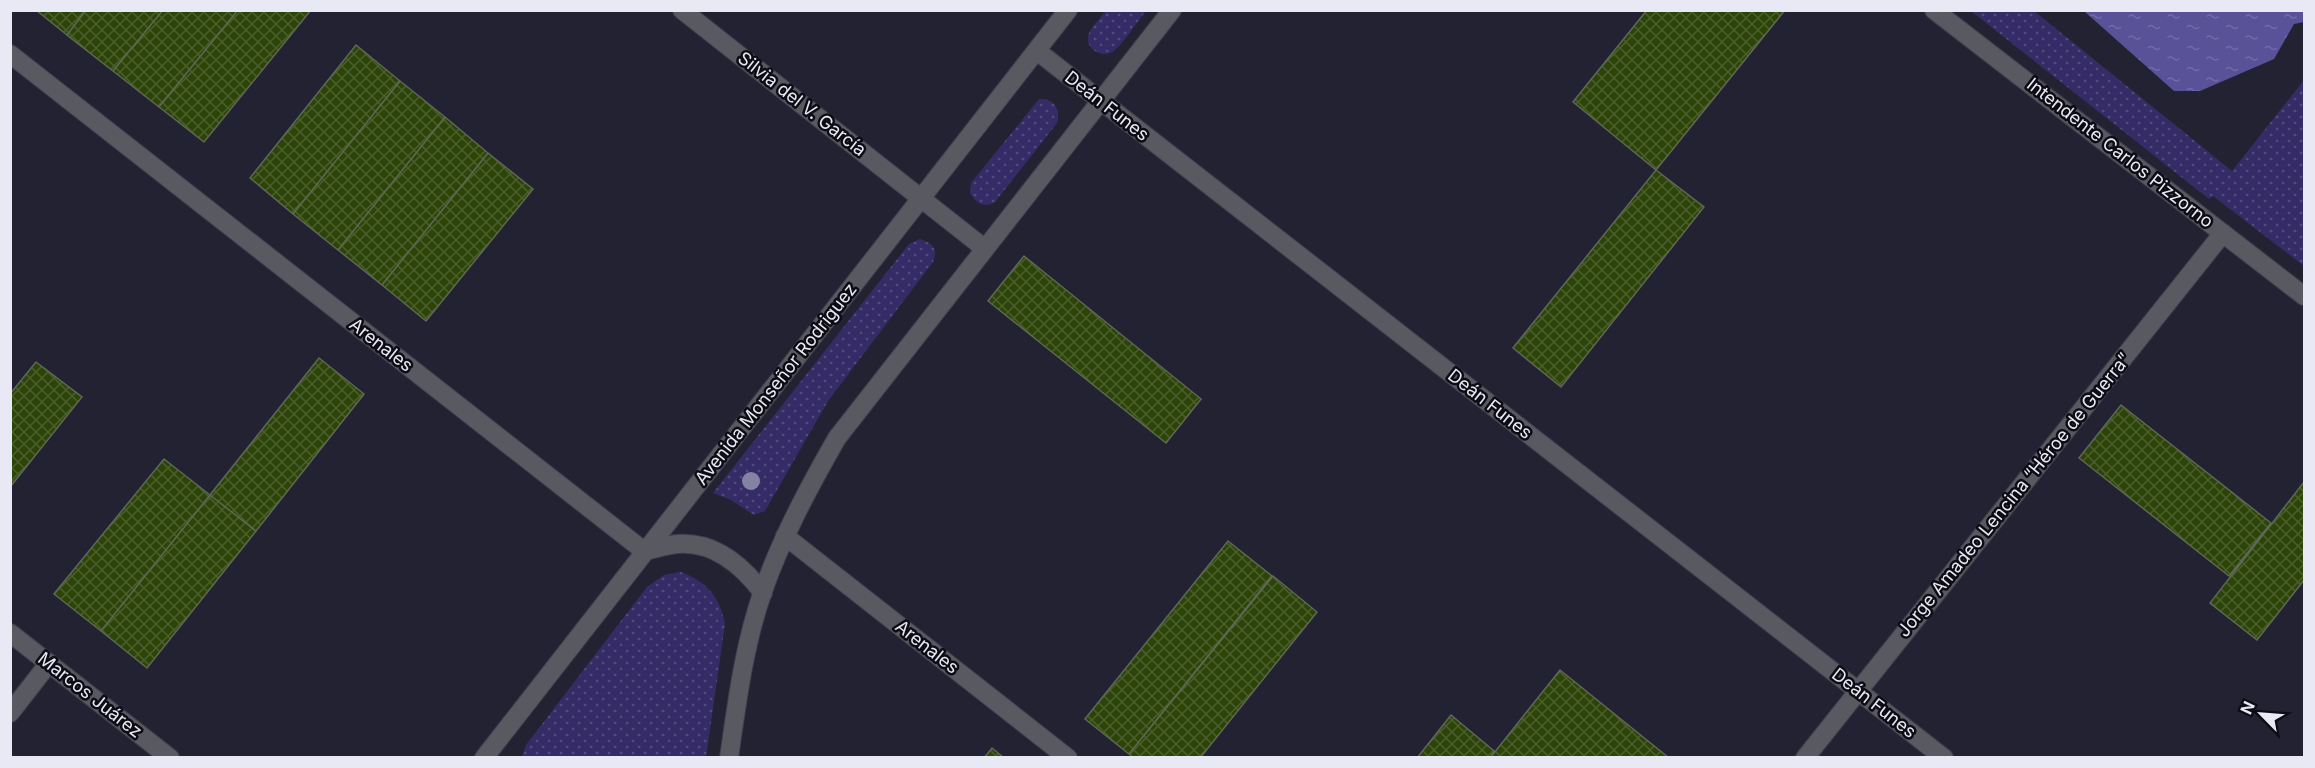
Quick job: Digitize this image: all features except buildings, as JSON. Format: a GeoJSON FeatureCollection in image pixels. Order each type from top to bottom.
{"type":"FeatureCollection","features":[{"type":"Feature","properties":{"kind":"street","name":"Silvia del V. García"},"geometry":{"type":"LineString","coordinates":[[682,10],[984,248]]}},
{"type":"Feature","properties":{"kind":"street","name":"Avenida Monseñor Rodriguez"},"geometry":{"type":"LineString","coordinates":[[484,758],[1068,10]]}},
{"type":"Feature","properties":{"kind":"street"},"geometry":{"type":"LineString","coordinates":[[729,758],[747,649],[763,592],[785,536],[837,438],[1172,10]]}},
{"type":"Feature","properties":{"kind":"street","name":"Intendente Carlos Pizzorno"},"geometry":{"type":"LineString","coordinates":[[1934,10],[2304,296]]}},
{"type":"Feature","properties":{"kind":"street","name":"Deán Funes"},"geometry":{"type":"LineString","coordinates":[[1037,51],[1944,758]]}},
{"type":"Feature","properties":{"kind":"street","name":"Arenales"},"geometry":{"type":"LineString","coordinates":[[10,54],[644,551]]}},
{"type":"Feature","properties":{"kind":"street","name":"Jorge Amadeo Lencina “Héroe de Guerra”"},"geometry":{"type":"LineString","coordinates":[[1804,758],[2223,233]]}},
{"type":"Feature","properties":{"kind":"street","name":"Arenales"},"geometry":{"type":"LineString","coordinates":[[785,536],[1068,758]]}},
{"type":"Feature","properties":{"kind":"street"},"geometry":{"type":"LineString","coordinates":[[644,551],[677,544],[703,546],[728,557],[749,575],[763,592]]}},
{"type":"Feature","properties":{"kind":"street","name":"Marcos Juárez"},"geometry":{"type":"LineString","coordinates":[[10,633],[170,758]]}},
{"type":"Feature","properties":{"kind":"street"},"geometry":{"type":"LineString","coordinates":[[10,713],[49,663]]}},
{"type":"Feature","properties":{"kind":"shaded area"},"geometry":{"type":"Polygon","coordinates":[[[1106,11],[1146,11],[1114,51],[1101,54],[1090,46],[1088,37],[1106,11]]]}},
{"type":"Feature","properties":{"kind":"shaded area"},"geometry":{"type":"Polygon","coordinates":[[[1971,11],[2034,11],[2232,171],[2304,80],[2304,266],[2213,196],[2209,199],[1971,11]]]}},
{"type":"Feature","properties":{"kind":"shaded area"},"geometry":{"type":"Polygon","coordinates":[[[1039,99],[1049,100],[1055,105],[1058,113],[1057,123],[995,202],[988,205],[981,204],[970,193],[971,183],[1039,99]]]}},
{"type":"Feature","properties":{"kind":"shaded area"},"geometry":{"type":"Polygon","coordinates":[[[920,239],[928,242],[935,250],[933,262],[828,401],[765,511],[754,515],[731,500],[713,493],[909,244],[920,239]]]}},
{"type":"Feature","properties":{"kind":"shaded area"},"geometry":{"type":"Polygon","coordinates":[[[681,572],[698,581],[711,592],[720,606],[725,624],[706,757],[522,757],[526,745],[647,587],[664,575],[681,572]]]}},
{"type":"Feature","properties":{"kind":"water"},"geometry":{"type":"Polygon","coordinates":[[[2084,11],[2304,11],[2304,22],[2294,24],[2274,59],[2200,91],[2174,91],[2084,11]]]}}]}
